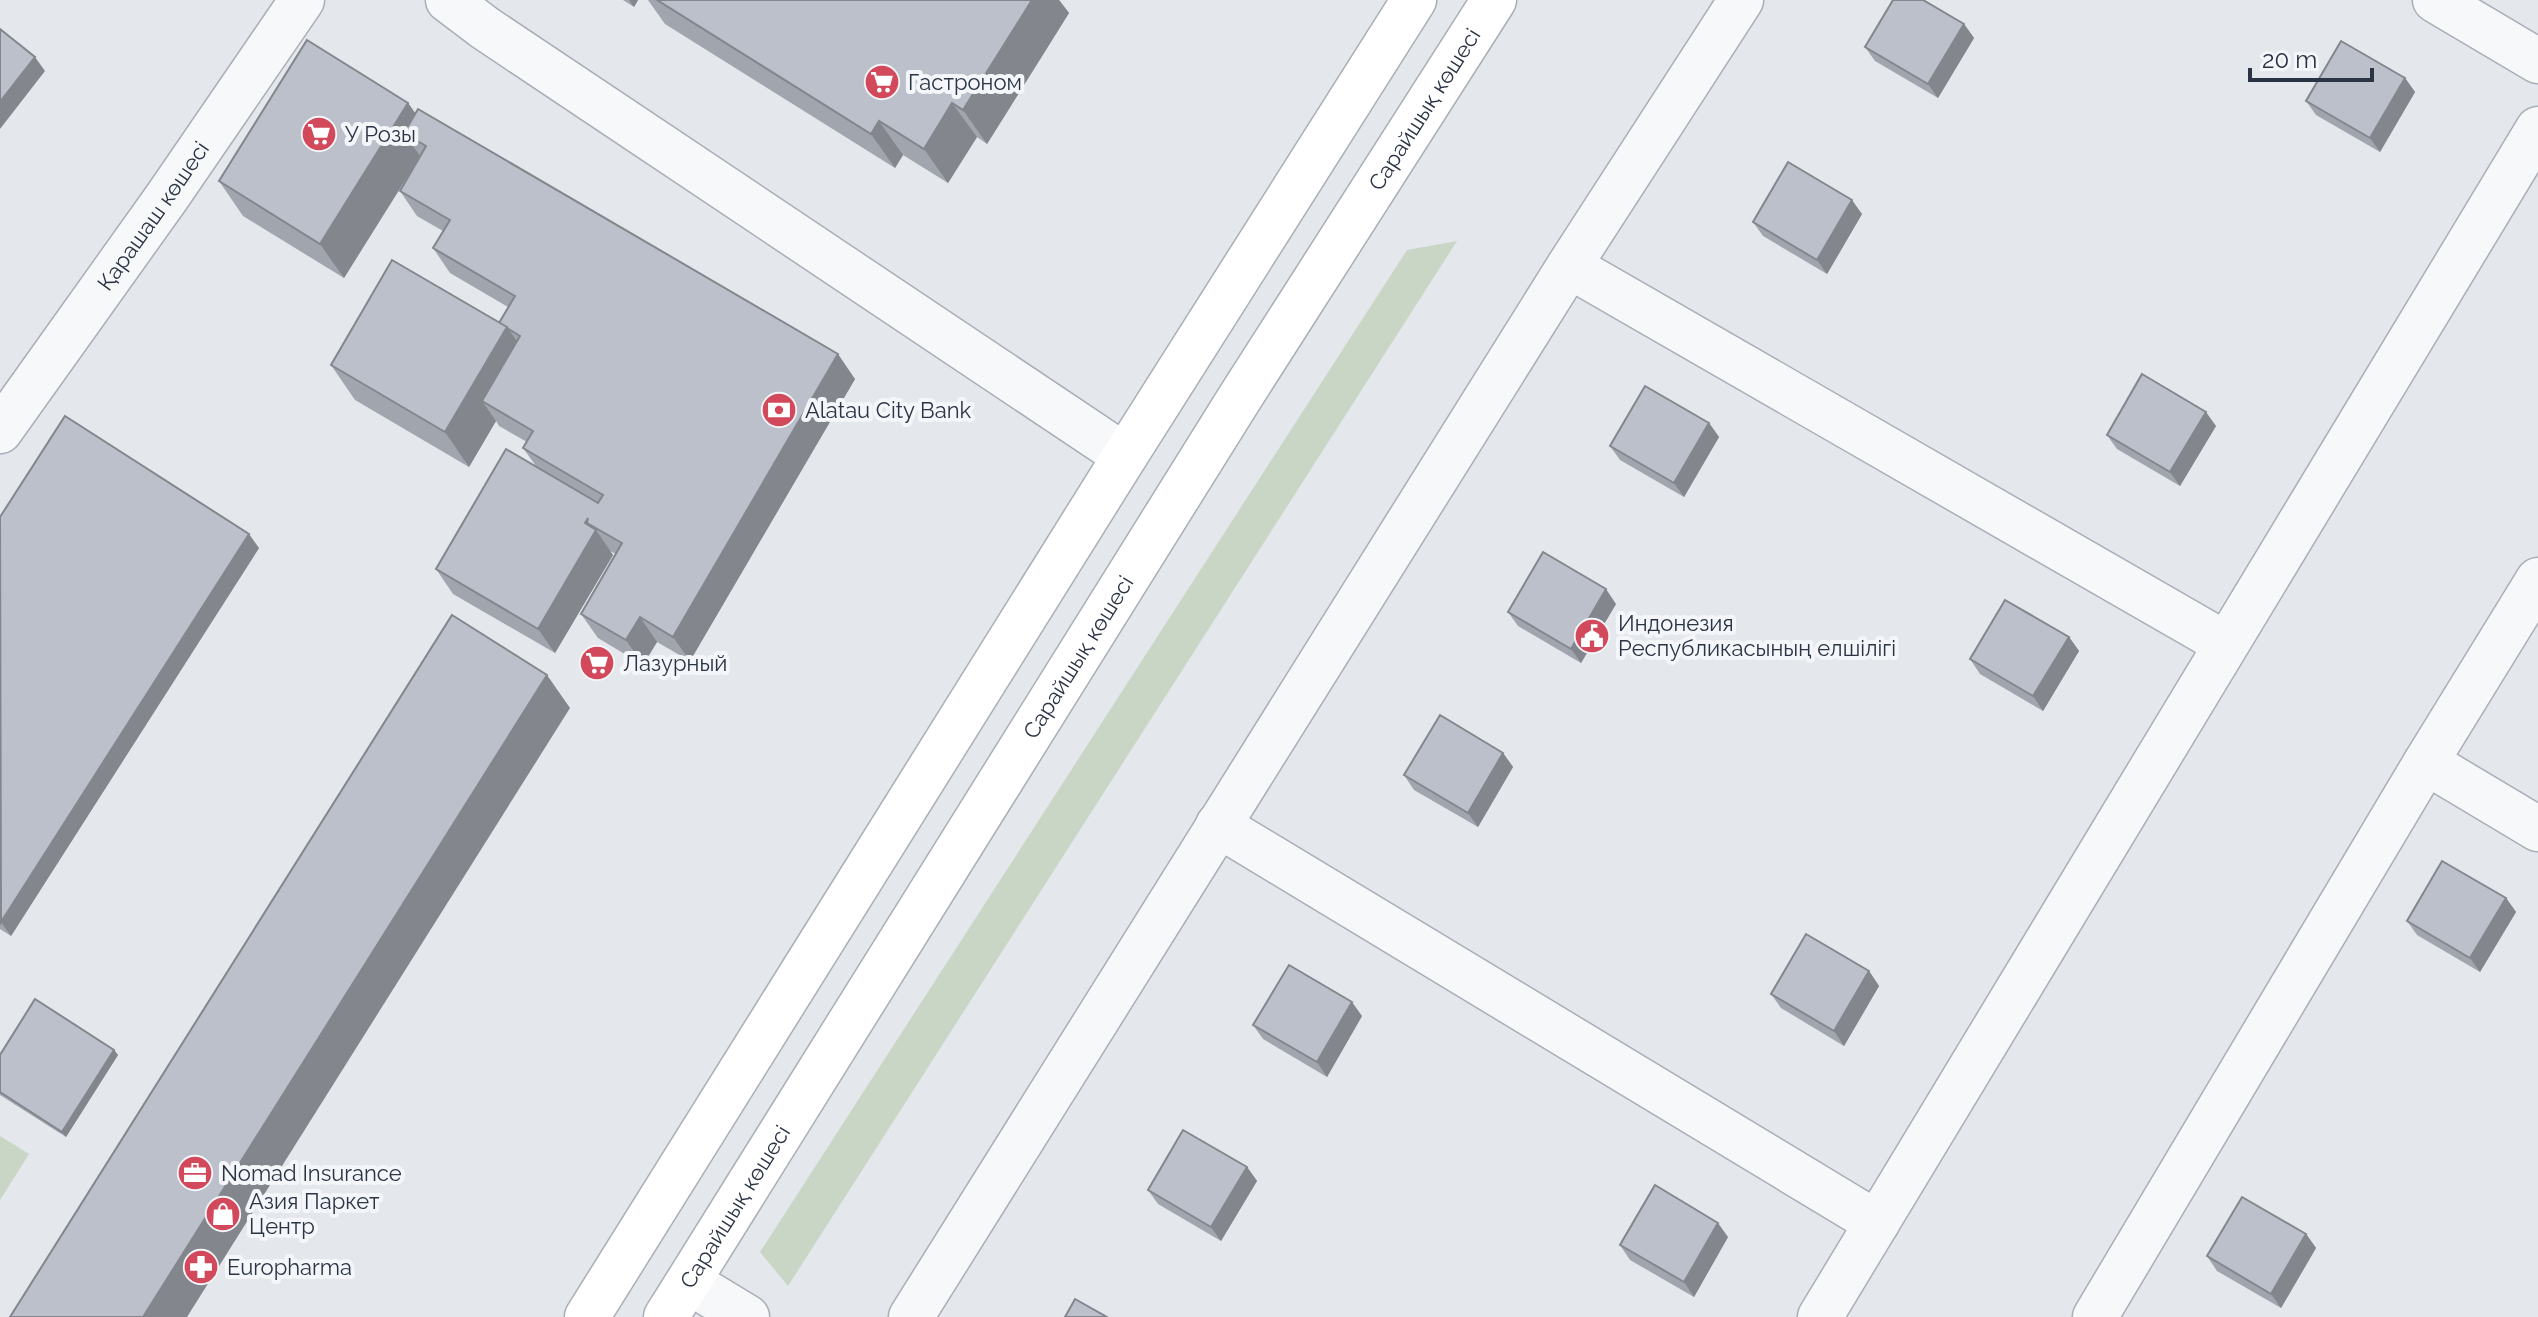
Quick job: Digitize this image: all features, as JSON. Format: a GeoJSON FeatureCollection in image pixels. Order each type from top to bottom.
{"type":"FeatureCollection","features":[{"type":"Feature","properties":{"kind":"main road"},"geometry":{"type":"LineString","coordinates":[[587,1317],[1414,0]]}},
{"type":"Feature","properties":{"kind":"main road"},"geometry":{"type":"LineString","coordinates":[[1263,363],[1231,335],[1233,320],[1304,201],[1400,65],[1441,0]]}},
{"type":"Feature","properties":{"kind":"main road","name":"Сарайшық көшесі"},"geometry":{"type":"LineString","coordinates":[[677,1299],[1494,0]]}},
{"type":"Feature","properties":{"kind":"main road"},"geometry":{"type":"LineString","coordinates":[[858,1011],[871,957],[1117,562],[1151,500],[1149,485],[1125,456]]}},
{"type":"Feature","properties":{"kind":"street","name":"Қарашаш көшесі"},"geometry":{"type":"LineString","coordinates":[[0,431],[167,197],[302,0]]}},
{"type":"Feature","properties":{"kind":"street"},"geometry":{"type":"LineString","coordinates":[[448,0],[537,63],[1125,456]]}},
{"type":"Feature","properties":{"kind":"street"},"geometry":{"type":"LineString","coordinates":[[911,1317],[1569,266],[1741,0]]}},
{"type":"Feature","properties":{"kind":"street"},"geometry":{"type":"LineString","coordinates":[[2435,0],[2538,61]]}},
{"type":"Feature","properties":{"kind":"street"},"geometry":{"type":"LineString","coordinates":[[1820,1317],[2538,129]]}},
{"type":"Feature","properties":{"kind":"street"},"geometry":{"type":"LineString","coordinates":[[1569,266],[2226,644]]}},
{"type":"Feature","properties":{"kind":"street"},"geometry":{"type":"LineString","coordinates":[[2095,1317],[2538,580]]}},
{"type":"Feature","properties":{"kind":"street"},"geometry":{"type":"LineString","coordinates":[[2426,762],[2538,829]]}},
{"type":"Feature","properties":{"kind":"street"},"geometry":{"type":"LineString","coordinates":[[1218,825],[1877,1223]]}},
{"type":"Feature","properties":{"kind":"street"},"geometry":{"type":"LineString","coordinates":[[677,1299],[747,1317]]}},
{"type":"Feature","properties":{"kind":"green space"},"geometry":{"type":"Polygon","coordinates":[[[1457,241],[788,1286],[760,1252],[1407,250],[1457,241]]]}},
{"type":"Feature","properties":{"kind":"green space"},"geometry":{"type":"Polygon","coordinates":[[[0,1136],[29,1154],[0,1200],[0,1136]]]}},
{"type":"Feature","properties":{"kind":"building"},"geometry":{"type":"Polygon","coordinates":[[[657,0],[1032,0],[963,110],[952,103],[924,149],[879,121],[871,134],[657,0]]]}},
{"type":"Feature","properties":{"kind":"building"},"geometry":{"type":"Polygon","coordinates":[[[1893,0],[1923,0],[1964,24],[1928,84],[1865,47],[1893,0]]]}},
{"type":"Feature","properties":{"kind":"building"},"geometry":{"type":"Polygon","coordinates":[[[0,29],[35,57],[0,102],[0,29]]]}},
{"type":"Feature","properties":{"kind":"building"},"geometry":{"type":"Polygon","coordinates":[[[307,40],[408,103],[320,244],[219,181],[307,40]]]}},
{"type":"Feature","properties":{"kind":"building"},"geometry":{"type":"Polygon","coordinates":[[[2341,41],[2405,78],[2370,138],[2306,101],[2341,41]]]}},
{"type":"Feature","properties":{"kind":"building"},"geometry":{"type":"Polygon","coordinates":[[[418,109],[838,354],[673,637],[640,617],[626,640],[581,614],[622,543],[587,523],[588,518],[585,523],[596,530],[538,629],[436,569],[506,449],[598,503],[603,495],[523,448],[533,431],[482,401],[520,336],[499,323],[515,296],[433,248],[450,220],[400,191],[426,146],[404,133],[418,109]]]}},
{"type":"Feature","properties":{"kind":"building"},"geometry":{"type":"Polygon","coordinates":[[[1788,162],[1852,200],[1817,260],[1753,222],[1788,162]]]}},
{"type":"Feature","properties":{"kind":"building"},"geometry":{"type":"Polygon","coordinates":[[[392,260],[507,327],[445,432],[331,365],[392,260]]]}},
{"type":"Feature","properties":{"kind":"building"},"geometry":{"type":"Polygon","coordinates":[[[2142,374],[2206,412],[2170,472],[2107,435],[2142,374]]]}},
{"type":"Feature","properties":{"kind":"building"},"geometry":{"type":"Polygon","coordinates":[[[1645,386],[1709,423],[1674,483],[1610,446],[1645,386]]]}},
{"type":"Feature","properties":{"kind":"building"},"geometry":{"type":"Polygon","coordinates":[[[65,416],[249,534],[1,922],[0,517],[65,416]]]}},
{"type":"Feature","properties":{"kind":"building"},"geometry":{"type":"Polygon","coordinates":[[[1543,552],[1606,589],[1571,649],[1508,612],[1543,552]]]}},
{"type":"Feature","properties":{"kind":"building"},"geometry":{"type":"Polygon","coordinates":[[[2005,600],[2069,637],[2033,696],[1970,659],[2005,600]]]}},
{"type":"Feature","properties":{"kind":"building"},"geometry":{"type":"Polygon","coordinates":[[[452,615],[547,675],[143,1317],[10,1317],[452,615]]]}},
{"type":"Feature","properties":{"kind":"building"},"geometry":{"type":"Polygon","coordinates":[[[1440,715],[1503,753],[1468,813],[1404,775],[1440,715]]]}},
{"type":"Feature","properties":{"kind":"building"},"geometry":{"type":"Polygon","coordinates":[[[2442,861],[2506,898],[2470,958],[2407,921],[2442,861]]]}},
{"type":"Feature","properties":{"kind":"building"},"geometry":{"type":"Polygon","coordinates":[[[1806,934],[1869,971],[1834,1031],[1771,994],[1806,934]]]}},
{"type":"Feature","properties":{"kind":"building"},"geometry":{"type":"Polygon","coordinates":[[[1289,965],[1352,1002],[1317,1062],[1253,1025],[1289,965]]]}},
{"type":"Feature","properties":{"kind":"building"},"geometry":{"type":"Polygon","coordinates":[[[35,999],[114,1050],[62,1132],[0,1092],[0,1055],[35,999]]]}},
{"type":"Feature","properties":{"kind":"building"},"geometry":{"type":"Polygon","coordinates":[[[1183,1130],[1247,1167],[1211,1227],[1148,1190],[1183,1130]]]}},
{"type":"Feature","properties":{"kind":"building"},"geometry":{"type":"Polygon","coordinates":[[[1655,1185],[1718,1223],[1684,1282],[1620,1245],[1655,1185]]]}},
{"type":"Feature","properties":{"kind":"building"},"geometry":{"type":"Polygon","coordinates":[[[2242,1197],[2306,1234],[2271,1294],[2207,1256],[2242,1197]]]}},
{"type":"Feature","properties":{"kind":"building"},"geometry":{"type":"Polygon","coordinates":[[[1075,1299],[1107,1317],[1065,1317],[1075,1299]]]}},
{"type":"Feature","properties":{"kind":"place","name":"Гастроном"},"geometry":{"type":"Point","coordinates":[882,82]}},
{"type":"Feature","properties":{"kind":"place","name":"У Розы"},"geometry":{"type":"Point","coordinates":[319,134]}},
{"type":"Feature","properties":{"kind":"place","name":"Alatau City Bank"},"geometry":{"type":"Point","coordinates":[779,410]}},
{"type":"Feature","properties":{"kind":"place","name":"Индонезия Республикасының елшілігі"},"geometry":{"type":"Point","coordinates":[1592,636]}},
{"type":"Feature","properties":{"kind":"place","name":"Лазурный"},"geometry":{"type":"Point","coordinates":[597,663]}},
{"type":"Feature","properties":{"kind":"place","name":"Nomad Insurance"},"geometry":{"type":"Point","coordinates":[195,1173]}},
{"type":"Feature","properties":{"kind":"place","name":"Азия Паркет Центр"},"geometry":{"type":"Point","coordinates":[223,1214]}},
{"type":"Feature","properties":{"kind":"place","name":"Europharma"},"geometry":{"type":"Point","coordinates":[201,1267]}}]}
